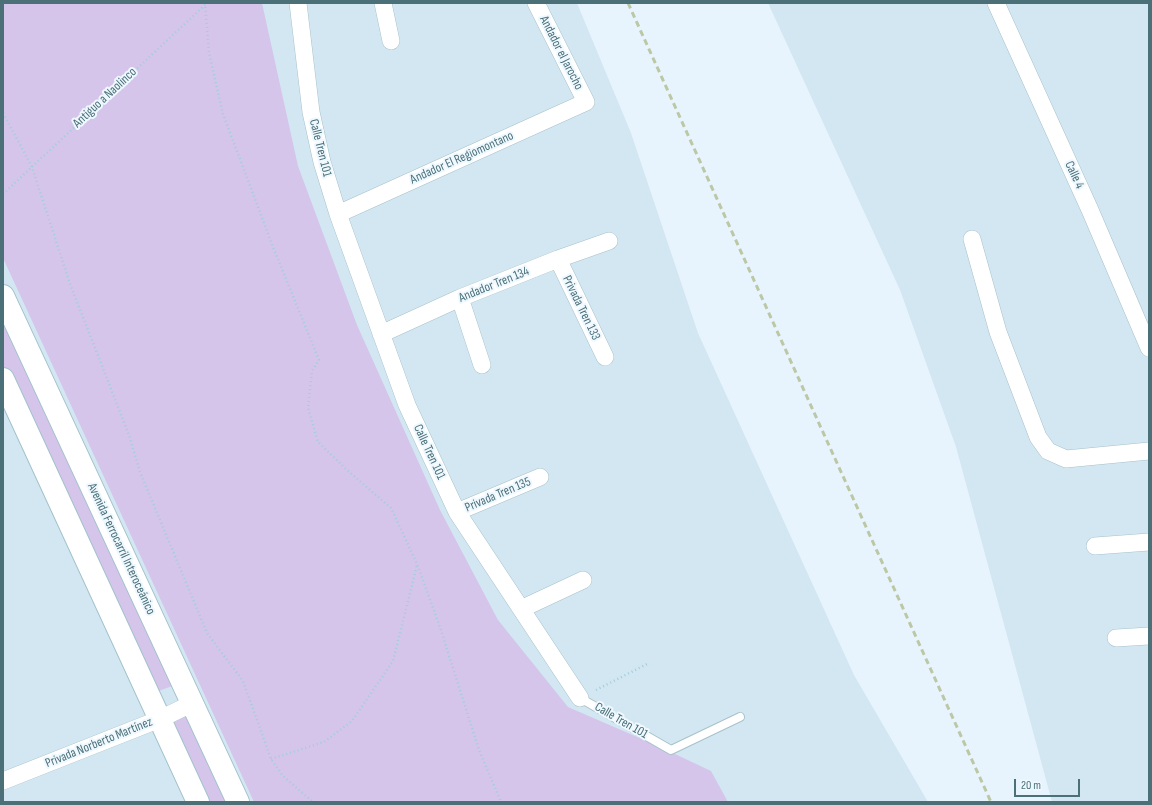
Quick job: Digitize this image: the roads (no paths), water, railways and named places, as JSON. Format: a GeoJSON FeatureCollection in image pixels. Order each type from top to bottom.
{"type":"FeatureCollection","features":[{"type":"Feature","properties":{"kind":"main road","name":"Avenida Ferrocarril Interoceánico"},"geometry":{"type":"LineString","coordinates":[[3,296],[238,802]]}},
{"type":"Feature","properties":{"kind":"main road"},"geometry":{"type":"LineString","coordinates":[[3,379],[198,802]]}},
{"type":"Feature","properties":{"kind":"street","name":"Calle Tren 101"},"geometry":{"type":"LineString","coordinates":[[298,3],[311,112],[322,162],[338,214],[407,405],[457,512],[580,698]]}},
{"type":"Feature","properties":{"kind":"street"},"geometry":{"type":"LineString","coordinates":[[383,3],[391,41]]}},
{"type":"Feature","properties":{"kind":"street","name":"Andador el Jarocho"},"geometry":{"type":"LineString","coordinates":[[536,3],[586,102]]}},
{"type":"Feature","properties":{"kind":"street","name":"Calle 4"},"geometry":{"type":"LineString","coordinates":[[996,3],[1087,202],[1149,348]]}},
{"type":"Feature","properties":{"kind":"street","name":"Andador El Regiomontano"},"geometry":{"type":"LineString","coordinates":[[338,214],[586,102]]}},
{"type":"Feature","properties":{"kind":"street"},"geometry":{"type":"LineString","coordinates":[[972,239],[998,332],[1038,437],[1048,451],[1066,459],[1149,450]]}},
{"type":"Feature","properties":{"kind":"street","name":"Andador Tren 134"},"geometry":{"type":"LineString","coordinates":[[381,334],[460,298],[609,240]]}},
{"type":"Feature","properties":{"kind":"street","name":"Privada Tren 133"},"geometry":{"type":"LineString","coordinates":[[558,259],[605,357]]}},
{"type":"Feature","properties":{"kind":"street"},"geometry":{"type":"LineString","coordinates":[[460,298],[482,365]]}},
{"type":"Feature","properties":{"kind":"street","name":"Privada Tren 135"},"geometry":{"type":"LineString","coordinates":[[457,512],[540,477]]}},
{"type":"Feature","properties":{"kind":"street"},"geometry":{"type":"LineString","coordinates":[[1094,546],[1149,542]]}},
{"type":"Feature","properties":{"kind":"street"},"geometry":{"type":"LineString","coordinates":[[521,609],[583,580]]}},
{"type":"Feature","properties":{"kind":"street"},"geometry":{"type":"LineString","coordinates":[[1116,638],[1149,636]]}},
{"type":"Feature","properties":{"kind":"street","name":"Privada Norberto Martínez"},"geometry":{"type":"LineString","coordinates":[[3,781],[160,719],[193,703]]}},
{"type":"Feature","properties":{"kind":"lane","name":"Calle Tren 101"},"geometry":{"type":"LineString","coordinates":[[580,698],[671,750],[740,717]]}},
{"type":"Feature","properties":{"kind":"railway"},"geometry":{"type":"LineString","coordinates":[[628,3],[991,802]]}}]}
